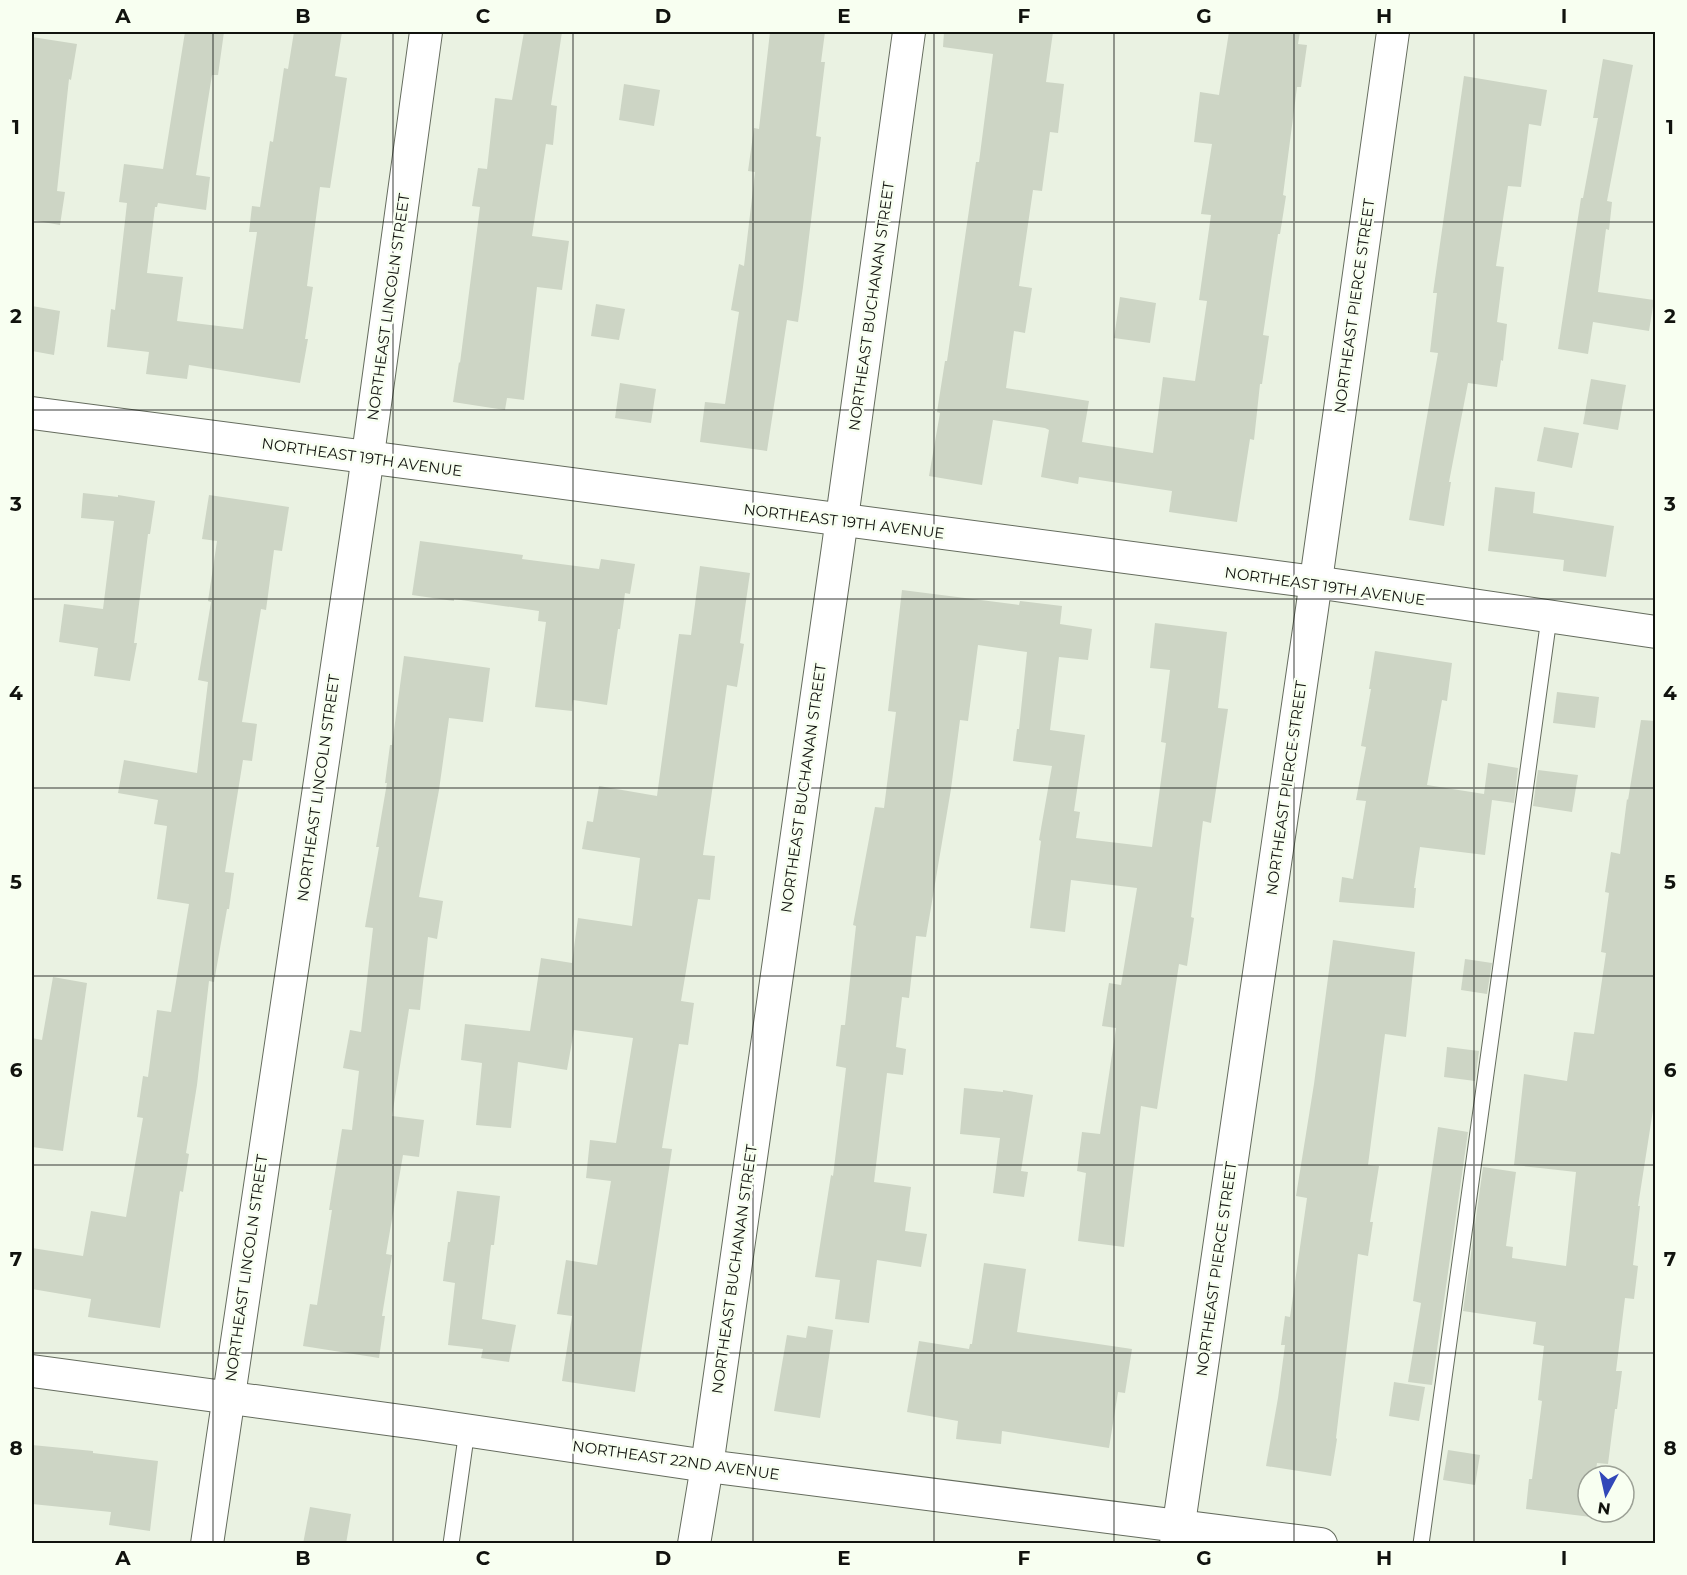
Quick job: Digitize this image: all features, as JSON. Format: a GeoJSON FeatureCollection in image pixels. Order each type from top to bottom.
{"type":"FeatureCollection","features":[{"type":"Feature","properties":{"kind":"street","name":"NORTHEAST LINCOLN STREET"},"geometry":{"type":"LineString","coordinates":[[207,1544],[367,458],[426,32]]}},
{"type":"Feature","properties":{"kind":"street","name":"NORTHEAST BUCHANAN STREET"},"geometry":{"type":"LineString","coordinates":[[694,1544],[707,1466],[909,32]]}},
{"type":"Feature","properties":{"kind":"street","name":"NORTHEAST PIERCE STREET"},"geometry":{"type":"LineString","coordinates":[[1178,1534],[1393,32]]}},
{"type":"Feature","properties":{"kind":"street","name":"NORTHEAST 19TH AVENUE"},"geometry":{"type":"LineString","coordinates":[[32,413],[1315,582],[1656,632]]}},
{"type":"Feature","properties":{"kind":"street","name":"NORTHEAST 22ND AVENUE"},"geometry":{"type":"LineString","coordinates":[[32,1371],[467,1430],[1178,1534],[1321,1544]]}},
{"type":"Feature","properties":{"kind":"lane"},"geometry":{"type":"LineString","coordinates":[[1421,1544],[1549,618]]}},
{"type":"Feature","properties":{"kind":"lane"},"geometry":{"type":"LineString","coordinates":[[451,1544],[467,1430]]}},
{"type":"Feature","properties":{"kind":"building"},"geometry":{"type":"Polygon","coordinates":[[[185,32],[224,32],[218,75],[212,75],[196,175],[210,177],[206,210],[158,203],[155,207],[147,273],[183,277],[177,321],[243,329],[257,232],[249,232],[252,206],[260,207],[284,68],[288,69],[294,32],[342,32],[335,76],[347,78],[330,188],[320,187],[307,286],[313,287],[305,339],[308,339],[300,383],[189,365],[187,379],[146,374],[149,352],[107,347],[111,309],[115,310],[127,203],[119,202],[124,164],[163,169],[185,32]]]}},
{"type":"Feature","properties":{"kind":"building"},"geometry":{"type":"Polygon","coordinates":[[[524,32],[562,32],[551,105],[557,106],[553,145],[546,144],[532,236],[569,241],[562,290],[537,287],[524,400],[507,398],[505,410],[453,402],[480,207],[472,206],[478,168],[487,169],[495,98],[512,100],[524,32]]]}},
{"type":"Feature","properties":{"kind":"building"},"geometry":{"type":"Polygon","coordinates":[[[770,32],[825,32],[821,62],[825,62],[816,136],[821,137],[798,322],[787,320],[767,451],[700,442],[705,402],[725,404],[739,312],[731,310],[739,264],[744,266],[755,172],[748,171],[754,128],[759,129],[770,32]]]}},
{"type":"Feature","properties":{"kind":"building"},"geometry":{"type":"Polygon","coordinates":[[[944,32],[1053,32],[1046,82],[1064,84],[1058,133],[1050,132],[1042,191],[1033,190],[1019,286],[1032,288],[1025,333],[1014,331],[1006,388],[1089,401],[1082,442],[1153,453],[1163,377],[1195,381],[1207,301],[1199,300],[1211,215],[1201,214],[1212,144],[1194,142],[1200,92],[1219,95],[1229,32],[1300,32],[1298,44],[1307,45],[1301,87],[1297,87],[1283,195],[1286,196],[1263,335],[1269,336],[1262,384],[1260,384],[1254,440],[1250,439],[1237,522],[1169,512],[1172,491],[1079,477],[1078,484],[1041,477],[1049,430],[993,420],[982,485],[929,476],[976,162],[979,162],[993,54],[943,47],[944,32]]]}},
{"type":"Feature","properties":{"kind":"building"},"geometry":{"type":"Polygon","coordinates":[[[32,37],[77,44],[71,80],[69,79],[57,191],[65,192],[60,225],[32,220],[32,37]]]}},
{"type":"Feature","properties":{"kind":"building"},"geometry":{"type":"Polygon","coordinates":[[[1603,59],[1633,65],[1607,201],[1612,202],[1598,292],[1654,300],[1649,331],[1593,322],[1588,354],[1558,349],[1581,198],[1583,198],[1598,118],[1593,118],[1603,59]]]}},
{"type":"Feature","properties":{"kind":"building"},"geometry":{"type":"Polygon","coordinates":[[[1464,76],[1547,90],[1541,126],[1529,124],[1521,187],[1508,186],[1496,266],[1504,267],[1497,322],[1507,324],[1503,361],[1501,360],[1497,387],[1468,383],[1449,482],[1451,482],[1444,526],[1409,520],[1438,353],[1430,352],[1437,293],[1433,293],[1464,76]]]}},
{"type":"Feature","properties":{"kind":"building"},"geometry":{"type":"Polygon","coordinates":[[[624,84],[660,90],[654,126],[619,120],[624,84]]]}},
{"type":"Feature","properties":{"kind":"building"},"geometry":{"type":"Polygon","coordinates":[[[1120,297],[1156,303],[1150,343],[1114,338],[1120,297]]]}},
{"type":"Feature","properties":{"kind":"building"},"geometry":{"type":"Polygon","coordinates":[[[596,304],[625,309],[619,340],[591,336],[596,304]]]}},
{"type":"Feature","properties":{"kind":"building"},"geometry":{"type":"Polygon","coordinates":[[[32,306],[60,311],[54,355],[32,351],[32,306]]]}},
{"type":"Feature","properties":{"kind":"building"},"geometry":{"type":"Polygon","coordinates":[[[1591,379],[1626,385],[1618,430],[1583,424],[1591,379]]]}},
{"type":"Feature","properties":{"kind":"building"},"geometry":{"type":"Polygon","coordinates":[[[620,383],[656,389],[651,423],[615,418],[620,383]]]}},
{"type":"Feature","properties":{"kind":"building"},"geometry":{"type":"Polygon","coordinates":[[[1544,427],[1579,433],[1572,468],[1537,461],[1544,427]]]}},
{"type":"Feature","properties":{"kind":"building"},"geometry":{"type":"Polygon","coordinates":[[[1495,487],[1535,492],[1533,513],[1614,526],[1606,577],[1563,571],[1564,560],[1488,551],[1495,487]]]}},
{"type":"Feature","properties":{"kind":"building"},"geometry":{"type":"Polygon","coordinates":[[[83,493],[118,497],[118,495],[155,501],[150,534],[148,534],[134,643],[137,643],[130,681],[94,676],[98,648],[59,642],[64,604],[103,609],[114,521],[81,518],[83,493]]]}},
{"type":"Feature","properties":{"kind":"building"},"geometry":{"type":"Polygon","coordinates":[[[209,495],[289,507],[282,551],[274,550],[266,610],[261,609],[242,722],[257,724],[252,761],[243,760],[225,872],[234,873],[229,909],[227,909],[214,982],[209,981],[197,1085],[186,1153],[189,1154],[183,1192],[180,1191],[160,1328],[88,1317],[91,1299],[32,1289],[32,1248],[83,1256],[91,1211],[126,1217],[143,1118],[137,1117],[143,1076],[148,1077],[157,1010],[171,1012],[189,904],[157,899],[167,826],[154,824],[158,800],[118,793],[124,760],[197,773],[208,682],[198,680],[211,602],[208,601],[217,541],[202,539],[209,495]]]}},
{"type":"Feature","properties":{"kind":"building"},"geometry":{"type":"Polygon","coordinates":[[[420,541],[523,555],[522,559],[599,569],[601,559],[635,564],[630,594],[625,593],[607,705],[573,700],[572,711],[535,707],[546,622],[538,621],[539,611],[412,595],[420,541]]]}},
{"type":"Feature","properties":{"kind":"building"},"geometry":{"type":"Polygon","coordinates":[[[700,566],[750,573],[740,643],[744,644],[737,687],[727,685],[703,855],[715,856],[710,900],[698,899],[681,1001],[694,1003],[688,1045],[679,1044],[662,1148],[672,1149],[635,1392],[562,1381],[572,1316],[557,1314],[566,1260],[597,1265],[611,1181],[586,1178],[590,1140],[616,1143],[633,1038],[574,1030],[567,1070],[518,1062],[511,1128],[476,1125],[482,1063],[461,1060],[465,1024],[530,1031],[541,958],[572,963],[578,918],[632,926],[640,858],[582,849],[587,821],[593,822],[599,786],[657,796],[679,634],[691,635],[700,566]]]}},
{"type":"Feature","properties":{"kind":"building"},"geometry":{"type":"Polygon","coordinates":[[[902,590],[1019,605],[1020,601],[1062,606],[1060,624],[1092,629],[1088,660],[1059,657],[1050,730],[1085,735],[1074,811],[1080,812],[1076,838],[1152,847],[1166,743],[1161,742],[1170,670],[1150,668],[1155,623],[1227,632],[1218,708],[1228,709],[1211,823],[1203,821],[1187,966],[1179,964],[1157,1109],[1141,1106],[1124,1247],[1078,1241],[1086,1173],[1077,1171],[1082,1132],[1100,1134],[1116,1028],[1102,1026],[1109,983],[1121,985],[1137,888],[1071,880],[1065,932],[1030,928],[1041,841],[1039,840],[1052,766],[1013,761],[1017,729],[1019,729],[1027,652],[978,645],[968,721],[960,720],[926,937],[916,936],[909,998],[902,997],[896,1047],[906,1049],[903,1075],[887,1073],[874,1182],[911,1187],[905,1231],[927,1234],[921,1267],[877,1260],[869,1323],[835,1319],[840,1280],[815,1277],[831,1175],[833,1176],[846,1068],[836,1066],[841,1025],[845,1025],[856,926],[853,925],[875,807],[884,808],[896,712],[888,711],[902,590]]]}},
{"type":"Feature","properties":{"kind":"building"},"geometry":{"type":"Polygon","coordinates":[[[1375,651],[1452,663],[1447,701],[1442,700],[1427,785],[1484,794],[1488,763],[1518,768],[1514,803],[1492,800],[1485,855],[1420,847],[1414,888],[1416,888],[1414,908],[1339,902],[1342,877],[1353,879],[1366,801],[1356,800],[1366,747],[1361,746],[1375,651]]]}},
{"type":"Feature","properties":{"kind":"building"},"geometry":{"type":"Polygon","coordinates":[[[404,656],[490,668],[483,722],[449,718],[439,790],[419,897],[443,901],[437,939],[428,937],[420,1010],[409,1009],[392,1116],[424,1120],[419,1157],[403,1155],[386,1254],[392,1255],[382,1316],[385,1316],[379,1358],[303,1346],[310,1304],[317,1305],[342,1129],[352,1130],[359,1071],[343,1068],[350,1030],[361,1032],[373,928],[365,927],[379,847],[376,847],[404,656]]]}},
{"type":"Feature","properties":{"kind":"building"},"geometry":{"type":"Polygon","coordinates":[[[1557,692],[1599,697],[1595,728],[1553,723],[1557,692]]]}},
{"type":"Feature","properties":{"kind":"building"},"geometry":{"type":"Polygon","coordinates":[[[1641,720],[1656,721],[1656,1091],[1638,1206],[1640,1206],[1633,1265],[1638,1266],[1634,1299],[1625,1298],[1616,1371],[1622,1371],[1608,1464],[1576,1464],[1576,1515],[1526,1509],[1542,1401],[1538,1400],[1544,1346],[1533,1344],[1536,1322],[1463,1311],[1483,1167],[1516,1172],[1506,1246],[1513,1247],[1512,1258],[1566,1266],[1576,1172],[1514,1165],[1524,1074],[1567,1081],[1574,1032],[1594,1034],[1606,953],[1601,952],[1609,893],[1605,892],[1611,852],[1620,854],[1641,720]]]}},
{"type":"Feature","properties":{"kind":"building"},"geometry":{"type":"Polygon","coordinates":[[[1538,770],[1578,775],[1572,812],[1533,806],[1538,770]]]}},
{"type":"Feature","properties":{"kind":"building"},"geometry":{"type":"Polygon","coordinates":[[[1333,940],[1415,952],[1406,1037],[1385,1034],[1368,1165],[1379,1166],[1370,1222],[1373,1222],[1368,1256],[1358,1254],[1331,1476],[1266,1466],[1285,1345],[1281,1345],[1285,1316],[1290,1317],[1307,1198],[1296,1196],[1333,940]]]}},
{"type":"Feature","properties":{"kind":"building"},"geometry":{"type":"Polygon","coordinates":[[[1465,959],[1492,963],[1487,994],[1461,990],[1465,959]]]}},
{"type":"Feature","properties":{"kind":"building"},"geometry":{"type":"Polygon","coordinates":[[[53,977],[87,983],[63,1151],[32,1147],[32,1038],[42,1040],[53,977]]]}},
{"type":"Feature","properties":{"kind":"building"},"geometry":{"type":"Polygon","coordinates":[[[1447,1047],[1479,1051],[1475,1081],[1444,1077],[1447,1047]]]}},
{"type":"Feature","properties":{"kind":"building"},"geometry":{"type":"Polygon","coordinates":[[[964,1088],[1003,1092],[1003,1090],[1033,1095],[1021,1171],[1028,1172],[1024,1197],[993,1193],[1000,1138],[960,1134],[964,1088]]]}},
{"type":"Feature","properties":{"kind":"building"},"geometry":{"type":"Polygon","coordinates":[[[1438,1127],[1468,1132],[1432,1385],[1408,1382],[1421,1303],[1413,1301],[1438,1127]]]}},
{"type":"Feature","properties":{"kind":"building"},"geometry":{"type":"Polygon","coordinates":[[[457,1191],[500,1196],[494,1245],[491,1245],[482,1319],[516,1325],[509,1362],[481,1358],[483,1349],[448,1345],[455,1283],[443,1281],[457,1191]]]}},
{"type":"Feature","properties":{"kind":"building"},"geometry":{"type":"Polygon","coordinates":[[[984,1263],[1026,1269],[1017,1332],[1132,1349],[1125,1393],[1118,1392],[1109,1448],[1002,1431],[1001,1444],[956,1439],[958,1421],[907,1412],[919,1341],[969,1349],[972,1344],[984,1263]]]}},
{"type":"Feature","properties":{"kind":"building"},"geometry":{"type":"Polygon","coordinates":[[[808,1326],[833,1330],[820,1418],[774,1411],[787,1335],[806,1338],[808,1326]]]}},
{"type":"Feature","properties":{"kind":"building"},"geometry":{"type":"Polygon","coordinates":[[[1394,1382],[1425,1387],[1419,1421],[1389,1416],[1394,1382]]]}},
{"type":"Feature","properties":{"kind":"building"},"geometry":{"type":"Polygon","coordinates":[[[32,1445],[158,1461],[150,1531],[109,1525],[111,1512],[32,1504],[32,1445]]]}},
{"type":"Feature","properties":{"kind":"building"},"geometry":{"type":"Polygon","coordinates":[[[1448,1450],[1480,1455],[1475,1485],[1443,1480],[1448,1450]]]}},
{"type":"Feature","properties":{"kind":"building"},"geometry":{"type":"Polygon","coordinates":[[[310,1507],[351,1514],[346,1544],[303,1544],[310,1507]]]}}]}
